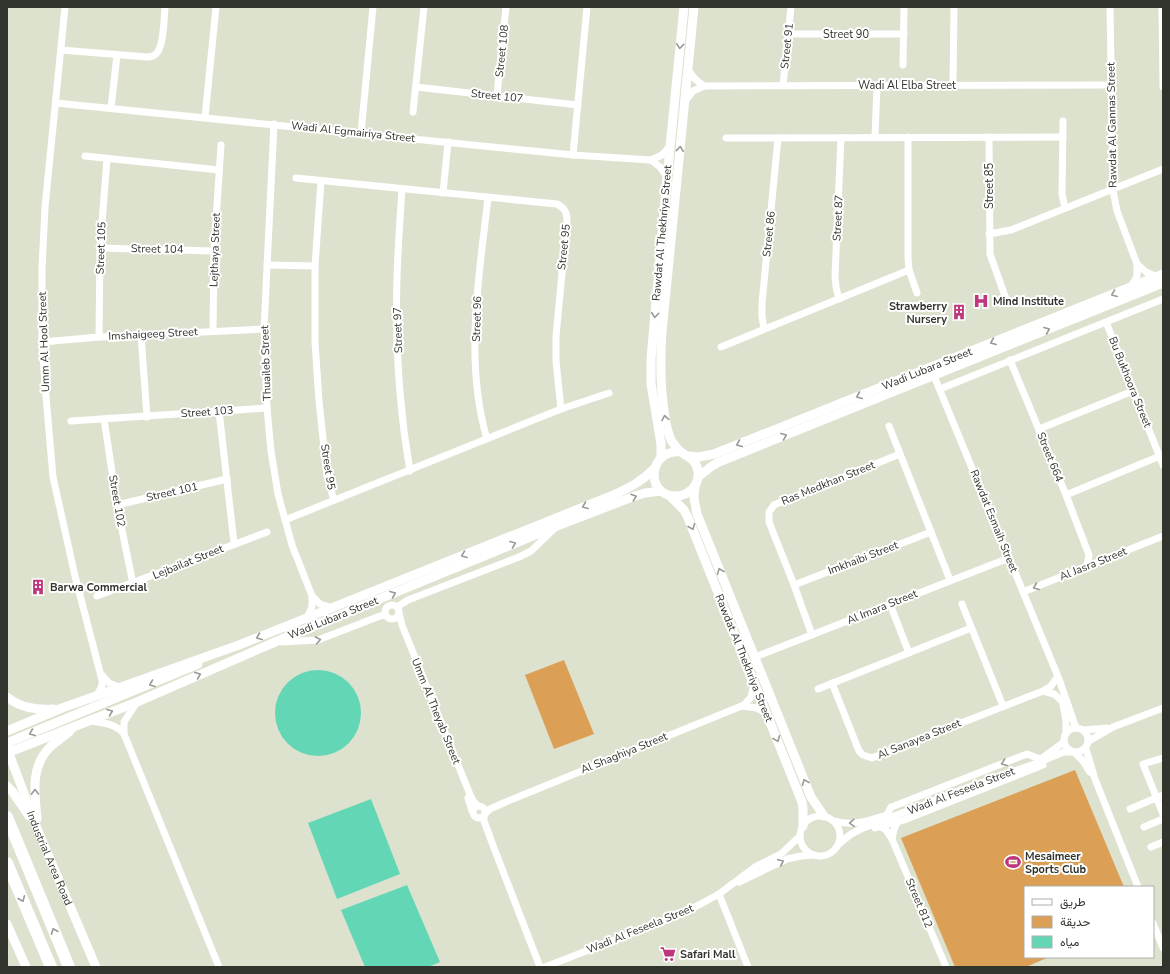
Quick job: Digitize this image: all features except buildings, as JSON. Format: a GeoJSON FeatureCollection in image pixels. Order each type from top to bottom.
{"type":"FeatureCollection","features":[{"type":"Feature","properties":{"kind":"highway"},"geometry":{"type":"LineString","coordinates":[[7,817],[69,967]]}},
{"type":"Feature","properties":{"kind":"highway"},"geometry":{"type":"LineString","coordinates":[[7,863],[51,967]]}},
{"type":"Feature","properties":{"kind":"street","name":"Umm Al Hool Street"},"geometry":{"type":"LineString","coordinates":[[65,7],[45,206],[42,268],[42,342],[53,477],[75,576],[102,680],[102,686],[97,695]]}},
{"type":"Feature","properties":{"kind":"street"},"geometry":{"type":"LineString","coordinates":[[61,50],[147,58],[157,53],[161,45],[165,7]]}},
{"type":"Feature","properties":{"kind":"street"},"geometry":{"type":"LineString","coordinates":[[206,117],[216,7]]}},
{"type":"Feature","properties":{"kind":"street"},"geometry":{"type":"LineString","coordinates":[[361,133],[373,7]]}},
{"type":"Feature","properties":{"kind":"street"},"geometry":{"type":"LineString","coordinates":[[413,112],[424,7]]}},
{"type":"Feature","properties":{"kind":"street","name":"Street 108"},"geometry":{"type":"LineString","coordinates":[[498,95],[506,7]]}},
{"type":"Feature","properties":{"kind":"street"},"geometry":{"type":"LineString","coordinates":[[573,155],[588,7]]}},
{"type":"Feature","properties":{"kind":"street","name":"Rawdat Al Thekhriya Street"},"geometry":{"type":"LineString","coordinates":[[661,458],[661,444],[651,384],[651,358],[684,7]]}},
{"type":"Feature","properties":{"kind":"street","name":"Rawdat Al Thekhriya Street"},"geometry":{"type":"LineString","coordinates":[[685,454],[670,438],[660,381],[660,360],[694,7]]}},
{"type":"Feature","properties":{"kind":"street","name":"Street 91"},"geometry":{"type":"LineString","coordinates":[[783,85],[791,7]]}},
{"type":"Feature","properties":{"kind":"street"},"geometry":{"type":"LineString","coordinates":[[903,65],[904,7]]}},
{"type":"Feature","properties":{"kind":"street"},"geometry":{"type":"LineString","coordinates":[[953,84],[954,7]]}},
{"type":"Feature","properties":{"kind":"street","name":"Rawdat Al Gannas Street"},"geometry":{"type":"LineString","coordinates":[[1110,7],[1113,190],[1117,211],[1137,264]]}},
{"type":"Feature","properties":{"kind":"street"},"geometry":{"type":"LineString","coordinates":[[1162,7],[1163,87]]}},
{"type":"Feature","properties":{"kind":"street","name":"Street 90"},"geometry":{"type":"LineString","coordinates":[[789,34],[904,34]]}},
{"type":"Feature","properties":{"kind":"street"},"geometry":{"type":"LineString","coordinates":[[111,108],[117,55]]}},
{"type":"Feature","properties":{"kind":"street"},"geometry":{"type":"LineString","coordinates":[[685,101],[693,91],[704,86],[695,79],[688,70]]}},
{"type":"Feature","properties":{"kind":"street","name":"Wadi Al Elba Street"},"geometry":{"type":"LineString","coordinates":[[704,86],[953,84],[1111,85]]}},
{"type":"Feature","properties":{"kind":"street"},"geometry":{"type":"LineString","coordinates":[[874,137],[877,85]]}},
{"type":"Feature","properties":{"kind":"street","name":"Street 107"},"geometry":{"type":"LineString","coordinates":[[416,87],[578,104]]}},
{"type":"Feature","properties":{"kind":"street","name":"Wadi Al Egmairiya Street"},"geometry":{"type":"LineString","coordinates":[[56,103],[573,155],[651,160]]}},
{"type":"Feature","properties":{"kind":"street"},"geometry":{"type":"LineString","coordinates":[[1063,121],[1062,194],[1065,208]]}},
{"type":"Feature","properties":{"kind":"street","name":"Thuaileb Street"},"geometry":{"type":"LineString","coordinates":[[274,124],[264,329],[267,408],[271,451],[278,494],[292,544],[312,596]]}},
{"type":"Feature","properties":{"kind":"street","name":"Street 85"},"geometry":{"type":"LineString","coordinates":[[990,137],[990,254],[1006,299]]}},
{"type":"Feature","properties":{"kind":"street"},"geometry":{"type":"LineString","coordinates":[[726,138],[1063,137]]}},
{"type":"Feature","properties":{"kind":"street","name":"Street 86"},"geometry":{"type":"LineString","coordinates":[[764,329],[762,303],[778,138]]}},
{"type":"Feature","properties":{"kind":"street","name":"Street 87"},"geometry":{"type":"LineString","coordinates":[[839,298],[835,276],[841,138]]}},
{"type":"Feature","properties":{"kind":"street"},"geometry":{"type":"LineString","coordinates":[[908,138],[909,270],[917,293]]}},
{"type":"Feature","properties":{"kind":"street"},"geometry":{"type":"LineString","coordinates":[[443,193],[448,142]]}},
{"type":"Feature","properties":{"kind":"street","name":"Lejthaya Street"},"geometry":{"type":"LineString","coordinates":[[213,331],[214,251],[221,145]]}},
{"type":"Feature","properties":{"kind":"street"},"geometry":{"type":"LineString","coordinates":[[651,160],[662,156],[670,146]]}},
{"type":"Feature","properties":{"kind":"street"},"geometry":{"type":"LineString","coordinates":[[85,156],[219,170]]}},
{"type":"Feature","properties":{"kind":"street","name":"Street 105"},"geometry":{"type":"LineString","coordinates":[[99,337],[100,248],[107,159]]}},
{"type":"Feature","properties":{"kind":"street"},"geometry":{"type":"LineString","coordinates":[[651,160],[660,167],[667,177]]}},
{"type":"Feature","properties":{"kind":"street"},"geometry":{"type":"LineString","coordinates":[[989,234],[1011,230],[1163,169]]}},
{"type":"Feature","properties":{"kind":"street","name":"Street 95"},"geometry":{"type":"LineString","coordinates":[[296,178],[557,204],[565,210],[567,215],[556,336],[556,361],[562,409]]}},
{"type":"Feature","properties":{"kind":"street","name":"Street 95"},"geometry":{"type":"LineString","coordinates":[[321,181],[315,266],[315,342],[319,401],[328,476],[334,500]]}},
{"type":"Feature","properties":{"kind":"street","name":"Street 97"},"geometry":{"type":"LineString","coordinates":[[402,189],[397,276],[397,320],[403,421],[410,471]]}},
{"type":"Feature","properties":{"kind":"street","name":"Street 96"},"geometry":{"type":"LineString","coordinates":[[488,198],[478,286],[475,357],[478,393],[488,439]]}},
{"type":"Feature","properties":{"kind":"street","name":"Street 104"},"geometry":{"type":"LineString","coordinates":[[100,248],[214,251]]}},
{"type":"Feature","properties":{"kind":"street"},"geometry":{"type":"LineString","coordinates":[[1137,264],[1146,272],[1161,278]]}},
{"type":"Feature","properties":{"kind":"street"},"geometry":{"type":"LineString","coordinates":[[1131,287],[1137,276],[1137,264]]}},
{"type":"Feature","properties":{"kind":"street"},"geometry":{"type":"LineString","coordinates":[[267,265],[315,266]]}},
{"type":"Feature","properties":{"kind":"street"},"geometry":{"type":"LineString","coordinates":[[721,347],[909,270]]}},
{"type":"Feature","properties":{"kind":"street","name":"Wadi Lubara Street"},"geometry":{"type":"LineString","coordinates":[[685,454],[699,457],[714,454],[1131,287],[1161,278]]}},
{"type":"Feature","properties":{"kind":"street","name":"Wadi Lubara Street"},"geometry":{"type":"LineString","coordinates":[[698,476],[719,462],[934,376],[1161,278]]}},
{"type":"Feature","properties":{"kind":"street","name":"Wadi Lubara Street"},"geometry":{"type":"LineString","coordinates":[[940,388],[1163,299]]}},
{"type":"Feature","properties":{"kind":"street","name":"Bu Bukhoora Street"},"geometry":{"type":"LineString","coordinates":[[1106,322],[1163,464]]}},
{"type":"Feature","properties":{"kind":"street","name":"Imshaigeeg Street"},"geometry":{"type":"LineString","coordinates":[[42,342],[99,337],[264,329]]}},
{"type":"Feature","properties":{"kind":"street"},"geometry":{"type":"LineString","coordinates":[[141,335],[147,417]]}},
{"type":"Feature","properties":{"kind":"street","name":"Street 664"},"geometry":{"type":"LineString","coordinates":[[1010,360],[1066,495],[1089,555]]}},
{"type":"Feature","properties":{"kind":"street","name":"Rawdat Esmaih Street"},"geometry":{"type":"LineString","coordinates":[[934,376],[982,489],[1022,592],[1059,679],[1076,728]]}},
{"type":"Feature","properties":{"kind":"street"},"geometry":{"type":"LineString","coordinates":[[1039,429],[1133,391]]}},
{"type":"Feature","properties":{"kind":"street","name":"Street 95"},"geometry":{"type":"LineString","coordinates":[[285,520],[562,409],[609,393]]}},
{"type":"Feature","properties":{"kind":"street","name":"Street 103"},"geometry":{"type":"LineString","coordinates":[[71,421],[267,408]]}},
{"type":"Feature","properties":{"kind":"street","name":"Lejbailat Street"},"geometry":{"type":"LineString","coordinates":[[219,411],[234,544]]}},
{"type":"Feature","properties":{"kind":"street","name":"Street 102"},"geometry":{"type":"LineString","coordinates":[[104,418],[117,505],[133,584]]}},
{"type":"Feature","properties":{"kind":"street"},"geometry":{"type":"LineString","coordinates":[[890,426],[950,580]]}},
{"type":"Feature","properties":{"kind":"street"},"geometry":{"type":"LineString","coordinates":[[670,453],[685,454],[696,465],[698,476],[695,486],[687,494],[681,496],[670,496],[662,491],[655,480],[655,468],[661,458],[670,453]]}},
{"type":"Feature","properties":{"kind":"street","name":"Ras Medkhan Street"},"geometry":{"type":"LineString","coordinates":[[812,635],[769,522],[769,512],[774,505],[900,454]]}},
{"type":"Feature","properties":{"kind":"street"},"geometry":{"type":"LineString","coordinates":[[1066,495],[1160,456]]}},
{"type":"Feature","properties":{"kind":"street","name":"Wadi Lubara Street"},"geometry":{"type":"LineString","coordinates":[[7,731],[97,695],[239,645],[632,487],[655,468]]}},
{"type":"Feature","properties":{"kind":"street","name":"Street 101"},"geometry":{"type":"LineString","coordinates":[[117,505],[227,480]]}},
{"type":"Feature","properties":{"kind":"street","name":"Rawdat Al Thekhriya Street"},"geometry":{"type":"LineString","coordinates":[[695,486],[694,498],[697,514],[811,797],[824,816]]}},
{"type":"Feature","properties":{"kind":"street","name":"Wadi Lubara Street"},"geometry":{"type":"LineString","coordinates":[[7,749],[90,721],[137,702],[289,636],[557,526],[635,496],[662,491]]}},
{"type":"Feature","properties":{"kind":"street","name":"Rawdat Al Thekhriya Street"},"geometry":{"type":"LineString","coordinates":[[670,496],[684,510],[688,518],[767,714],[802,802],[803,826]]}},
{"type":"Feature","properties":{"kind":"street"},"geometry":{"type":"LineString","coordinates":[[386,615],[390,619],[393,619],[398,616],[400,605],[408,600],[531,551],[557,526]]}},
{"type":"Feature","properties":{"kind":"street","name":"Lejbailat Street"},"geometry":{"type":"LineString","coordinates":[[97,596],[133,584],[267,532]]}},
{"type":"Feature","properties":{"kind":"street","name":"Imkhaibi Street"},"geometry":{"type":"LineString","coordinates":[[794,585],[931,532]]}},
{"type":"Feature","properties":{"kind":"street","name":"Al Jasra Street"},"geometry":{"type":"LineString","coordinates":[[1022,592],[1163,536]]}},
{"type":"Feature","properties":{"kind":"street"},"geometry":{"type":"LineString","coordinates":[[1087,566],[1089,555],[1098,562]]}},
{"type":"Feature","properties":{"kind":"street","name":"Al Imara Street"},"geometry":{"type":"LineString","coordinates":[[755,657],[1009,558]]}},
{"type":"Feature","properties":{"kind":"street"},"geometry":{"type":"LineString","coordinates":[[312,596],[320,604],[332,608]]}},
{"type":"Feature","properties":{"kind":"street"},"geometry":{"type":"LineString","coordinates":[[307,618],[312,607],[312,596]]}},
{"type":"Feature","properties":{"kind":"street"},"geometry":{"type":"LineString","coordinates":[[890,604],[909,653]]}},
{"type":"Feature","properties":{"kind":"street"},"geometry":{"type":"LineString","coordinates":[[962,604],[1003,706]]}},
{"type":"Feature","properties":{"kind":"street"},"geometry":{"type":"LineString","coordinates":[[386,615],[386,610],[389,606],[394,606],[398,611]]}},
{"type":"Feature","properties":{"kind":"street","name":"Umm Al Theyab Street"},"geometry":{"type":"LineString","coordinates":[[398,611],[402,625],[471,798],[479,806]]}},
{"type":"Feature","properties":{"kind":"street"},"geometry":{"type":"LineString","coordinates":[[240,657],[270,648],[282,642],[318,640],[386,615]]}},
{"type":"Feature","properties":{"kind":"street","name":"Umm Al Theyab Street"},"geometry":{"type":"LineString","coordinates":[[393,619],[399,626],[472,811]]}},
{"type":"Feature","properties":{"kind":"street"},"geometry":{"type":"LineString","coordinates":[[818,689],[972,628]]}},
{"type":"Feature","properties":{"kind":"street"},"geometry":{"type":"LineString","coordinates":[[7,749],[180,673],[239,645]]}},
{"type":"Feature","properties":{"kind":"street","name":"Rawdat Esmaih Street"},"geometry":{"type":"LineString","coordinates":[[1053,667],[1063,702],[1066,721],[1066,734]]}},
{"type":"Feature","properties":{"kind":"street","name":"Umm Al Hool Street"},"geometry":{"type":"LineString","coordinates":[[100,671],[109,683],[119,687]]}},
{"type":"Feature","properties":{"kind":"street","name":"Al Sanayea Street"},"geometry":{"type":"LineString","coordinates":[[832,683],[860,751],[867,758],[877,757],[1043,690],[1051,686],[1056,679]]}},
{"type":"Feature","properties":{"kind":"street"},"geometry":{"type":"LineString","coordinates":[[742,706],[747,703],[751,697],[754,684]]}},
{"type":"Feature","properties":{"kind":"street"},"geometry":{"type":"LineString","coordinates":[[1043,690],[1054,694],[1063,702]]}},
{"type":"Feature","properties":{"kind":"street"},"geometry":{"type":"LineString","coordinates":[[7,697],[21,706],[30,708],[62,708]]}},
{"type":"Feature","properties":{"kind":"street"},"geometry":{"type":"LineString","coordinates":[[137,702],[124,722],[124,734],[219,967]]}},
{"type":"Feature","properties":{"kind":"street"},"geometry":{"type":"LineString","coordinates":[[742,706],[757,708],[767,714]]}},
{"type":"Feature","properties":{"kind":"street","name":"Al Shaghiya Street"},"geometry":{"type":"LineString","coordinates":[[484,815],[490,809],[506,802],[742,706]]}},
{"type":"Feature","properties":{"kind":"street"},"geometry":{"type":"LineString","coordinates":[[1089,741],[1113,727],[1163,708]]}},
{"type":"Feature","properties":{"kind":"street"},"geometry":{"type":"LineString","coordinates":[[90,721],[114,725],[124,734]]}},
{"type":"Feature","properties":{"kind":"street"},"geometry":{"type":"LineString","coordinates":[[38,830],[35,790],[36,771],[39,763],[49,748],[75,726]]}},
{"type":"Feature","properties":{"kind":"street"},"geometry":{"type":"LineString","coordinates":[[1094,779],[1083,761],[1066,748],[1064,742],[1066,734],[1076,728],[1084,730],[1113,727]]}},
{"type":"Feature","properties":{"kind":"street"},"geometry":{"type":"LineString","coordinates":[[1084,730],[1087,733],[1089,741],[1086,749],[1094,779],[1138,886]]}},
{"type":"Feature","properties":{"kind":"street","name":"Wadi Al Feseela Street"},"geometry":{"type":"LineString","coordinates":[[1026,767],[1064,742]]}},
{"type":"Feature","properties":{"kind":"street","name":"Industrial Area Road"},"geometry":{"type":"LineString","coordinates":[[7,749],[38,830],[96,967]]}},
{"type":"Feature","properties":{"kind":"street"},"geometry":{"type":"LineString","coordinates":[[1073,752],[1086,749]]}},
{"type":"Feature","properties":{"kind":"street","name":"Wadi Al Feseela Street"},"geometry":{"type":"LineString","coordinates":[[838,844],[852,834],[867,827],[898,818],[1064,752],[1073,752]]}},
{"type":"Feature","properties":{"kind":"street"},"geometry":{"type":"LineString","coordinates":[[887,815],[891,807],[1027,754],[1040,759]]}},
{"type":"Feature","properties":{"kind":"street"},"geometry":{"type":"LineString","coordinates":[[867,827],[881,827],[898,818],[911,817],[1036,769],[1048,762],[1054,756]]}},
{"type":"Feature","properties":{"kind":"street"},"geometry":{"type":"LineString","coordinates":[[1163,758],[1143,764],[1160,797],[1163,814]]}},
{"type":"Feature","properties":{"kind":"street"},"geometry":{"type":"LineString","coordinates":[[7,786],[12,791],[38,830]]}},
{"type":"Feature","properties":{"kind":"street"},"geometry":{"type":"LineString","coordinates":[[1130,809],[1160,797]]}},
{"type":"Feature","properties":{"kind":"street","name":"Al Shaghiya Street"},"geometry":{"type":"LineString","coordinates":[[479,806],[488,806],[501,801],[506,802]]}},
{"type":"Feature","properties":{"kind":"street"},"geometry":{"type":"LineString","coordinates":[[494,848],[489,841],[482,824],[473,815],[472,811],[475,807],[479,806],[485,810],[484,821],[540,967]]}},
{"type":"Feature","properties":{"kind":"street"},"geometry":{"type":"LineString","coordinates":[[476,818],[481,818],[484,815]]}},
{"type":"Feature","properties":{"kind":"street","name":"Wadi Al Feseela Street"},"geometry":{"type":"LineString","coordinates":[[835,821],[844,824],[854,824],[887,815],[898,818]]}},
{"type":"Feature","properties":{"kind":"street"},"geometry":{"type":"LineString","coordinates":[[824,816],[835,821],[840,832],[838,844],[831,853],[820,856],[809,852],[804,848],[800,836],[803,826],[812,817],[824,816]]}},
{"type":"Feature","properties":{"kind":"street"},"geometry":{"type":"LineString","coordinates":[[892,839],[898,818]]}},
{"type":"Feature","properties":{"kind":"street"},"geometry":{"type":"LineString","coordinates":[[1144,827],[1163,819]]}},
{"type":"Feature","properties":{"kind":"street","name":"Street 812"},"geometry":{"type":"LineString","coordinates":[[881,827],[886,830],[892,839],[946,967]]}},
{"type":"Feature","properties":{"kind":"street","name":"Wadi Al Feseela Street"},"geometry":{"type":"LineString","coordinates":[[544,967],[671,918],[719,894],[733,885],[755,867],[780,854],[800,836]]}},
{"type":"Feature","properties":{"kind":"street"},"geometry":{"type":"LineString","coordinates":[[1151,847],[1163,842]]}},
{"type":"Feature","properties":{"kind":"street","name":"Wadi Al Feseela Street"},"geometry":{"type":"LineString","coordinates":[[733,885],[787,859],[815,855]]}},
{"type":"Feature","properties":{"kind":"street"},"geometry":{"type":"LineString","coordinates":[[719,894],[748,967]]}},
{"type":"Feature","properties":{"kind":"street"},"geometry":{"type":"LineString","coordinates":[[7,924],[26,967]]}},
{"type":"Feature","properties":{"kind":"street"},"geometry":{"type":"LineString","coordinates":[[1154,926],[1163,948]]}},
{"type":"Feature","properties":{"kind":"green space"},"geometry":{"type":"Polygon","coordinates":[[[564,660],[594,734],[554,749],[525,675],[564,660]]]}},
{"type":"Feature","properties":{"kind":"green space","name":"Mesaimeer Sports Club"},"geometry":{"type":"Polygon","coordinates":[[[1075,770],[1124,886],[1024,886],[1024,958],[1047,958],[1026,967],[955,967],[901,838],[1075,770]]]}},
{"type":"Feature","properties":{"kind":"water"},"geometry":{"type":"Polygon","coordinates":[[[318,670],[335,673],[349,682],[358,696],[361,713],[358,730],[349,744],[335,753],[318,756],[301,753],[287,744],[278,730],[275,713],[278,696],[287,682],[301,673],[318,670]]]}},
{"type":"Feature","properties":{"kind":"water"},"geometry":{"type":"Polygon","coordinates":[[[371,799],[400,874],[337,899],[308,823],[371,799]]]}},
{"type":"Feature","properties":{"kind":"water"},"geometry":{"type":"Polygon","coordinates":[[[407,885],[440,962],[428,967],[365,967],[341,910],[407,885]]]}},
{"type":"Feature","properties":{"kind":"place","name":"Mind Institute"},"geometry":{"type":"Point","coordinates":[981,301]}},
{"type":"Feature","properties":{"kind":"place","name":"Strawberry Nursery"},"geometry":{"type":"Point","coordinates":[959,312]}},
{"type":"Feature","properties":{"kind":"place","name":"Barwa Commercial"},"geometry":{"type":"Point","coordinates":[38,587]}},
{"type":"Feature","properties":{"kind":"place","name":"Mesaimeer Sports Club"},"geometry":{"type":"Point","coordinates":[1013,862]}},
{"type":"Feature","properties":{"kind":"place","name":"Safari Mall"},"geometry":{"type":"Point","coordinates":[668,954]}}]}
